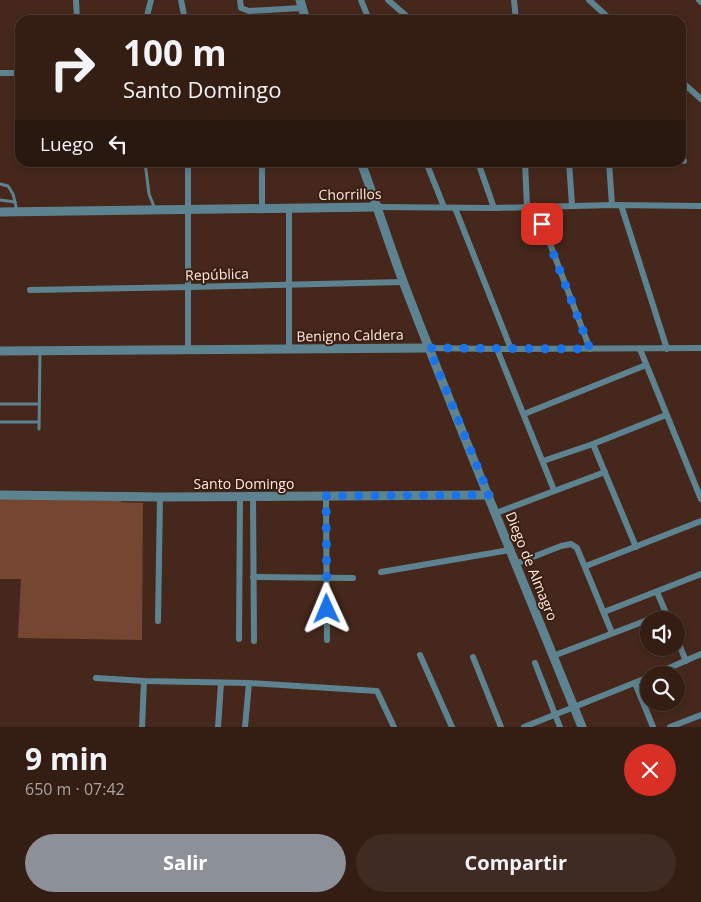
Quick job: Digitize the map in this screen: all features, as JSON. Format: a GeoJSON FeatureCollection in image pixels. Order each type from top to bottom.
{"type":"FeatureCollection","features":[{"type":"Feature","properties":{"kind":"street"},"geometry":{"type":"LineString","coordinates":[[76,0],[76,15]]}},
{"type":"Feature","properties":{"kind":"street"},"geometry":{"type":"LineString","coordinates":[[147,15],[151,0]]}},
{"type":"Feature","properties":{"kind":"street"},"geometry":{"type":"LineString","coordinates":[[181,0],[184,15]]}},
{"type":"Feature","properties":{"kind":"street"},"geometry":{"type":"LineString","coordinates":[[240,0],[241,8],[249,11],[301,4]]}},
{"type":"Feature","properties":{"kind":"street"},"geometry":{"type":"LineString","coordinates":[[362,0],[367,15]]}},
{"type":"Feature","properties":{"kind":"street"},"geometry":{"type":"LineString","coordinates":[[388,0],[405,15]]}},
{"type":"Feature","properties":{"kind":"street"},"geometry":{"type":"LineString","coordinates":[[514,0],[516,15]]}},
{"type":"Feature","properties":{"kind":"street"},"geometry":{"type":"LineString","coordinates":[[588,0],[605,15]]}},
{"type":"Feature","properties":{"kind":"street"},"geometry":{"type":"LineString","coordinates":[[0,73],[15,73]]}},
{"type":"Feature","properties":{"kind":"street"},"geometry":{"type":"LineString","coordinates":[[686,86],[701,99]]}},
{"type":"Feature","properties":{"kind":"street"},"geometry":{"type":"LineString","coordinates":[[188,167],[188,349]]}},
{"type":"Feature","properties":{"kind":"street"},"geometry":{"type":"LineString","coordinates":[[262,167],[262,209]]}},
{"type":"Feature","properties":{"kind":"street","name":"Diego de Almagro"},"geometry":{"type":"LineString","coordinates":[[363,167],[429,348],[582,727]]}},
{"type":"Feature","properties":{"kind":"street"},"geometry":{"type":"LineString","coordinates":[[428,167],[444,207]]}},
{"type":"Feature","properties":{"kind":"street"},"geometry":{"type":"LineString","coordinates":[[480,167],[494,208]]}},
{"type":"Feature","properties":{"kind":"street"},"geometry":{"type":"LineString","coordinates":[[524,167],[527,207]]}},
{"type":"Feature","properties":{"kind":"street"},"geometry":{"type":"LineString","coordinates":[[569,167],[572,206]]}},
{"type":"Feature","properties":{"kind":"street"},"geometry":{"type":"LineString","coordinates":[[609,167],[612,205]]}},
{"type":"Feature","properties":{"kind":"street","name":"Chorrillos"},"geometry":{"type":"LineString","coordinates":[[0,212],[16,207],[188,210],[378,207],[494,208],[612,205],[701,206]]}},
{"type":"Feature","properties":{"kind":"street"},"geometry":{"type":"LineString","coordinates":[[621,205],[667,349]]}},
{"type":"Feature","properties":{"kind":"street"},"geometry":{"type":"LineString","coordinates":[[536,206],[590,349]]}},
{"type":"Feature","properties":{"kind":"street"},"geometry":{"type":"LineString","coordinates":[[289,208],[289,350]]}},
{"type":"Feature","properties":{"kind":"street"},"geometry":{"type":"LineString","coordinates":[[454,208],[512,349]]}},
{"type":"Feature","properties":{"kind":"street","name":"República"},"geometry":{"type":"LineString","coordinates":[[30,290],[404,282]]}},
{"type":"Feature","properties":{"kind":"street","name":"Benigno Caldera"},"geometry":{"type":"LineString","coordinates":[[0,351],[429,348],[640,350],[701,348]]}},
{"type":"Feature","properties":{"kind":"street"},"geometry":{"type":"LineString","coordinates":[[497,349],[554,490]]}},
{"type":"Feature","properties":{"kind":"street"},"geometry":{"type":"LineString","coordinates":[[640,350],[701,499]]}},
{"type":"Feature","properties":{"kind":"street"},"geometry":{"type":"LineString","coordinates":[[524,414],[646,365]]}},
{"type":"Feature","properties":{"kind":"street"},"geometry":{"type":"LineString","coordinates":[[543,461],[593,444],[666,415]]}},
{"type":"Feature","properties":{"kind":"street"},"geometry":{"type":"LineString","coordinates":[[593,444],[636,547]]}},
{"type":"Feature","properties":{"kind":"street"},"geometry":{"type":"LineString","coordinates":[[496,513],[606,472]]}},
{"type":"Feature","properties":{"kind":"street","name":"Santo Domingo"},"geometry":{"type":"LineString","coordinates":[[0,495],[253,497],[489,495]]}},
{"type":"Feature","properties":{"kind":"street"},"geometry":{"type":"LineString","coordinates":[[326,496],[327,640]]}},
{"type":"Feature","properties":{"kind":"street"},"geometry":{"type":"LineString","coordinates":[[158,621],[160,497]]}},
{"type":"Feature","properties":{"kind":"street"},"geometry":{"type":"LineString","coordinates":[[240,497],[240,639]]}},
{"type":"Feature","properties":{"kind":"street"},"geometry":{"type":"LineString","coordinates":[[253,497],[254,642]]}},
{"type":"Feature","properties":{"kind":"street"},"geometry":{"type":"LineString","coordinates":[[586,566],[701,521]]}},
{"type":"Feature","properties":{"kind":"street"},"geometry":{"type":"LineString","coordinates":[[515,564],[561,546],[571,544],[577,548],[612,633]]}},
{"type":"Feature","properties":{"kind":"street"},"geometry":{"type":"LineString","coordinates":[[380,572],[510,550]]}},
{"type":"Feature","properties":{"kind":"street"},"geometry":{"type":"LineString","coordinates":[[604,612],[701,574]]}},
{"type":"Feature","properties":{"kind":"street"},"geometry":{"type":"LineString","coordinates":[[253,577],[353,578]]}},
{"type":"Feature","properties":{"kind":"street"},"geometry":{"type":"LineString","coordinates":[[657,592],[665,611]]}},
{"type":"Feature","properties":{"kind":"street"},"geometry":{"type":"LineString","coordinates":[[553,656],[640,623]]}},
{"type":"Feature","properties":{"kind":"street"},"geometry":{"type":"LineString","coordinates":[[674,666],[701,654]]}},
{"type":"Feature","properties":{"kind":"street"},"geometry":{"type":"LineString","coordinates":[[420,655],[452,727]]}},
{"type":"Feature","properties":{"kind":"street"},"geometry":{"type":"LineString","coordinates":[[684,656],[686,661]]}},
{"type":"Feature","properties":{"kind":"street"},"geometry":{"type":"LineString","coordinates":[[473,657],[501,727]]}},
{"type":"Feature","properties":{"kind":"street"},"geometry":{"type":"LineString","coordinates":[[535,663],[560,727]]}},
{"type":"Feature","properties":{"kind":"street"},"geometry":{"type":"LineString","coordinates":[[96,678],[249,683],[377,691],[394,727]]}},
{"type":"Feature","properties":{"kind":"street"},"geometry":{"type":"LineString","coordinates":[[142,727],[144,681]]}},
{"type":"Feature","properties":{"kind":"street"},"geometry":{"type":"LineString","coordinates":[[524,727],[640,681]]}},
{"type":"Feature","properties":{"kind":"street"},"geometry":{"type":"LineString","coordinates":[[218,727],[220,683]]}},
{"type":"Feature","properties":{"kind":"street"},"geometry":{"type":"LineString","coordinates":[[245,727],[249,683]]}},
{"type":"Feature","properties":{"kind":"street"},"geometry":{"type":"LineString","coordinates":[[634,683],[653,727]]}},
{"type":"Feature","properties":{"kind":"street"},"geometry":{"type":"LineString","coordinates":[[670,727],[701,715]]}},
{"type":"Feature","properties":{"kind":"lane"},"geometry":{"type":"LineString","coordinates":[[146,167],[149,194],[156,210]]}},
{"type":"Feature","properties":{"kind":"lane"},"geometry":{"type":"LineString","coordinates":[[0,184],[8,186],[16,207]]}},
{"type":"Feature","properties":{"kind":"lane"},"geometry":{"type":"LineString","coordinates":[[0,200],[16,207]]}},
{"type":"Feature","properties":{"kind":"lane"},"geometry":{"type":"LineString","coordinates":[[39,429],[40,351]]}},
{"type":"Feature","properties":{"kind":"lane"},"geometry":{"type":"LineString","coordinates":[[0,404],[40,404]]}},
{"type":"Feature","properties":{"kind":"lane"},"geometry":{"type":"LineString","coordinates":[[0,422],[39,422]]}},
{"type":"Feature","properties":{"kind":"shaded area"},"geometry":{"type":"Polygon","coordinates":[[[121,498],[121,502],[143,503],[142,640],[18,638],[21,579],[0,579],[0,499],[121,498]]]}},
{"type":"Feature","properties":{"kind":"route"},"geometry":{"type":"LineString","coordinates":[[327,609],[326,496],[489,495],[429,348],[590,349],[542,224]]}}]}
